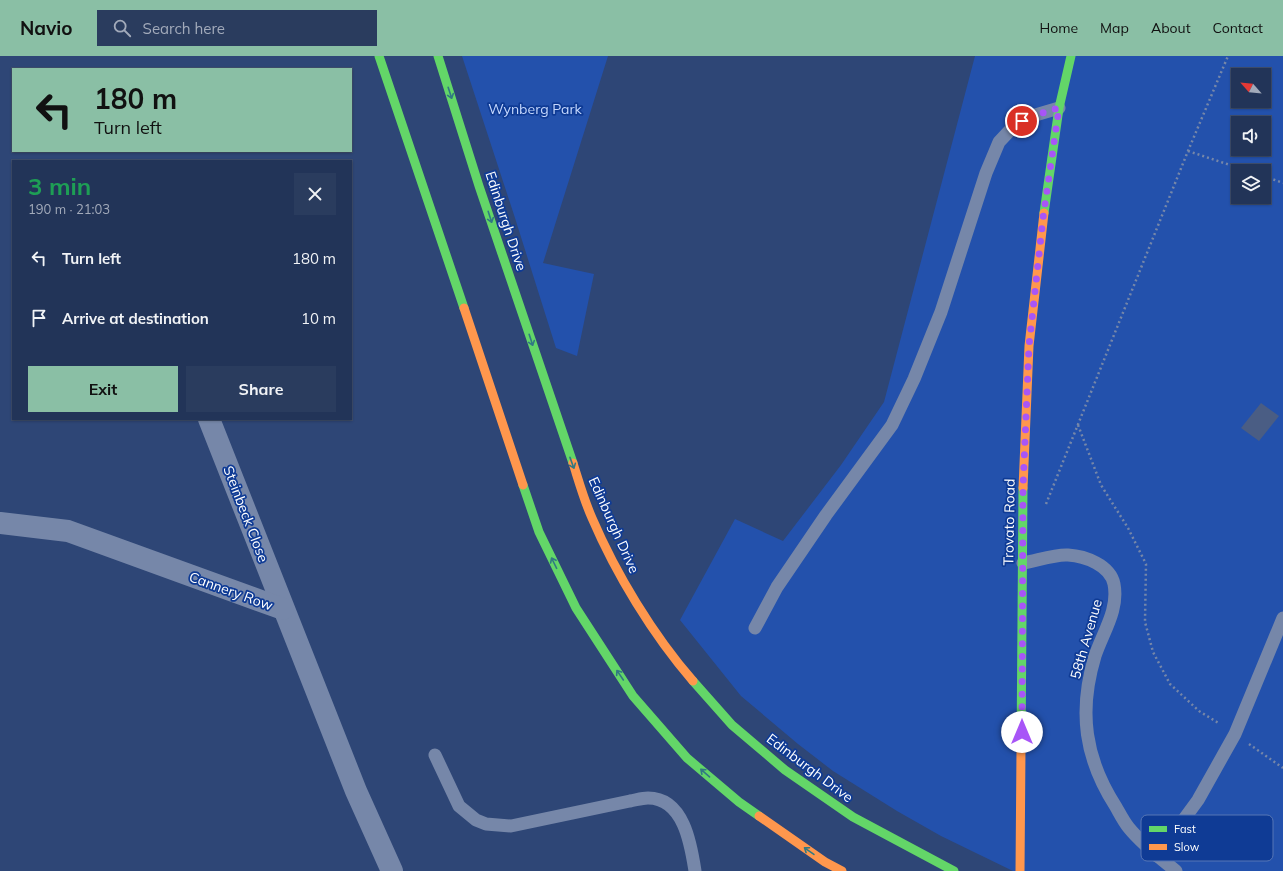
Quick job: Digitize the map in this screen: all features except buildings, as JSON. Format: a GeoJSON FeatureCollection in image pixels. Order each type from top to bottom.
{"type":"FeatureCollection","features":[{"type":"Feature","properties":{"kind":"main road"},"geometry":{"type":"LineString","coordinates":[[380,56],[539,532],[576,608],[634,696],[687,758],[739,802],[825,862],[842,871]]}},
{"type":"Feature","properties":{"kind":"main road","name":"Edinburgh Drive"},"geometry":{"type":"LineString","coordinates":[[438,56],[479,186],[572,462],[592,518],[630,594],[683,669],[732,725],[785,770],[853,817],[954,871]]}},
{"type":"Feature","properties":{"kind":"main road","name":"Trovato Road"},"geometry":{"type":"LineString","coordinates":[[1020,871],[1025,431],[1029,346],[1043,218],[1059,108],[1071,56]]}},
{"type":"Feature","properties":{"kind":"street","name":"Steinbeck Close"},"geometry":{"type":"LineString","coordinates":[[209,420],[283,609]]}},
{"type":"Feature","properties":{"kind":"street","name":"Cannery Row"},"geometry":{"type":"LineString","coordinates":[[0,523],[68,531],[283,609],[356,791],[392,871]]}},
{"type":"Feature","properties":{"kind":"lane"},"geometry":{"type":"LineString","coordinates":[[755,628],[782,580],[892,425],[914,379],[940,312],[986,173],[999,142],[1012,127],[1032,116],[1059,108]]}},
{"type":"Feature","properties":{"kind":"lane","name":"58th Avenue"},"geometry":{"type":"LineString","coordinates":[[1023,563],[1066,555],[1089,559],[1105,568],[1110,574],[1114,583],[1114,604],[1095,656],[1087,693],[1087,731],[1093,763],[1108,794],[1129,828],[1141,840]]}},
{"type":"Feature","properties":{"kind":"lane"},"geometry":{"type":"LineString","coordinates":[[1187,815],[1198,800],[1235,734],[1283,618]]}},
{"type":"Feature","properties":{"kind":"lane"},"geometry":{"type":"LineString","coordinates":[[435,755],[459,806],[476,820],[486,824],[511,826],[630,801],[649,798],[658,800],[674,810],[684,826],[690,842],[695,871]]}},
{"type":"Feature","properties":{"kind":"lane","name":"58th Avenue"},"geometry":{"type":"LineString","coordinates":[[1163,861],[1176,871]]}},
{"type":"Feature","properties":{"kind":"path"},"geometry":{"type":"LineString","coordinates":[[1046,505],[1188,151],[1228,56]]}},
{"type":"Feature","properties":{"kind":"path"},"geometry":{"type":"LineString","coordinates":[[1188,151],[1231,165]]}},
{"type":"Feature","properties":{"kind":"path"},"geometry":{"type":"LineString","coordinates":[[1271,179],[1283,183]]}},
{"type":"Feature","properties":{"kind":"path"},"geometry":{"type":"LineString","coordinates":[[1078,424],[1101,485],[1128,528],[1146,564],[1145,622],[1153,652],[1170,684],[1199,711],[1283,768]]}},
{"type":"Feature","properties":{"kind":"green space","name":"Wynberg Park"},"geometry":{"type":"Polygon","coordinates":[[[462,56],[608,56],[543,263],[594,274],[577,356],[556,348],[462,56]]]}},
{"type":"Feature","properties":{"kind":"green space"},"geometry":{"type":"Polygon","coordinates":[[[975,56],[1283,56],[1283,871],[1013,871],[941,836],[897,811],[833,771],[741,696],[680,620],[735,519],[783,541],[841,465],[884,402],[975,56]]]}},
{"type":"Feature","properties":{"kind":"traffic: fast"},"geometry":{"type":"LineString","coordinates":[[379,56],[464,308]]}},
{"type":"Feature","properties":{"kind":"traffic: fast"},"geometry":{"type":"LineString","coordinates":[[438,56],[479,186],[573,463]]}},
{"type":"Feature","properties":{"kind":"traffic: fast"},"geometry":{"type":"LineString","coordinates":[[1044,213],[1059,108],[1071,56]]}},
{"type":"Feature","properties":{"kind":"traffic: fast"},"geometry":{"type":"LineString","coordinates":[[523,485],[539,532],[576,608],[633,696],[687,758],[739,802],[759,816]]}},
{"type":"Feature","properties":{"kind":"traffic: fast"},"geometry":{"type":"LineString","coordinates":[[1021,749],[1023,488]]}},
{"type":"Feature","properties":{"kind":"traffic: fast"},"geometry":{"type":"LineString","coordinates":[[693,681],[732,725],[785,770],[853,817],[954,871]]}},
{"type":"Feature","properties":{"kind":"traffic: slow"},"geometry":{"type":"LineString","coordinates":[[1023,488],[1029,346],[1044,213]]}},
{"type":"Feature","properties":{"kind":"traffic: slow"},"geometry":{"type":"LineString","coordinates":[[464,308],[523,485]]}},
{"type":"Feature","properties":{"kind":"traffic: slow"},"geometry":{"type":"LineString","coordinates":[[573,463],[584,498],[612,561],[650,624],[693,681]]}},
{"type":"Feature","properties":{"kind":"traffic: slow"},"geometry":{"type":"LineString","coordinates":[[1020,871],[1021,749]]}},
{"type":"Feature","properties":{"kind":"traffic: slow"},"geometry":{"type":"LineString","coordinates":[[759,816],[825,862],[842,871]]}},
{"type":"Feature","properties":{"kind":"route"},"geometry":{"type":"LineString","coordinates":[[1022,121],[1032,116],[1059,108],[1043,218],[1029,346],[1023,487],[1022,732]]}}]}
